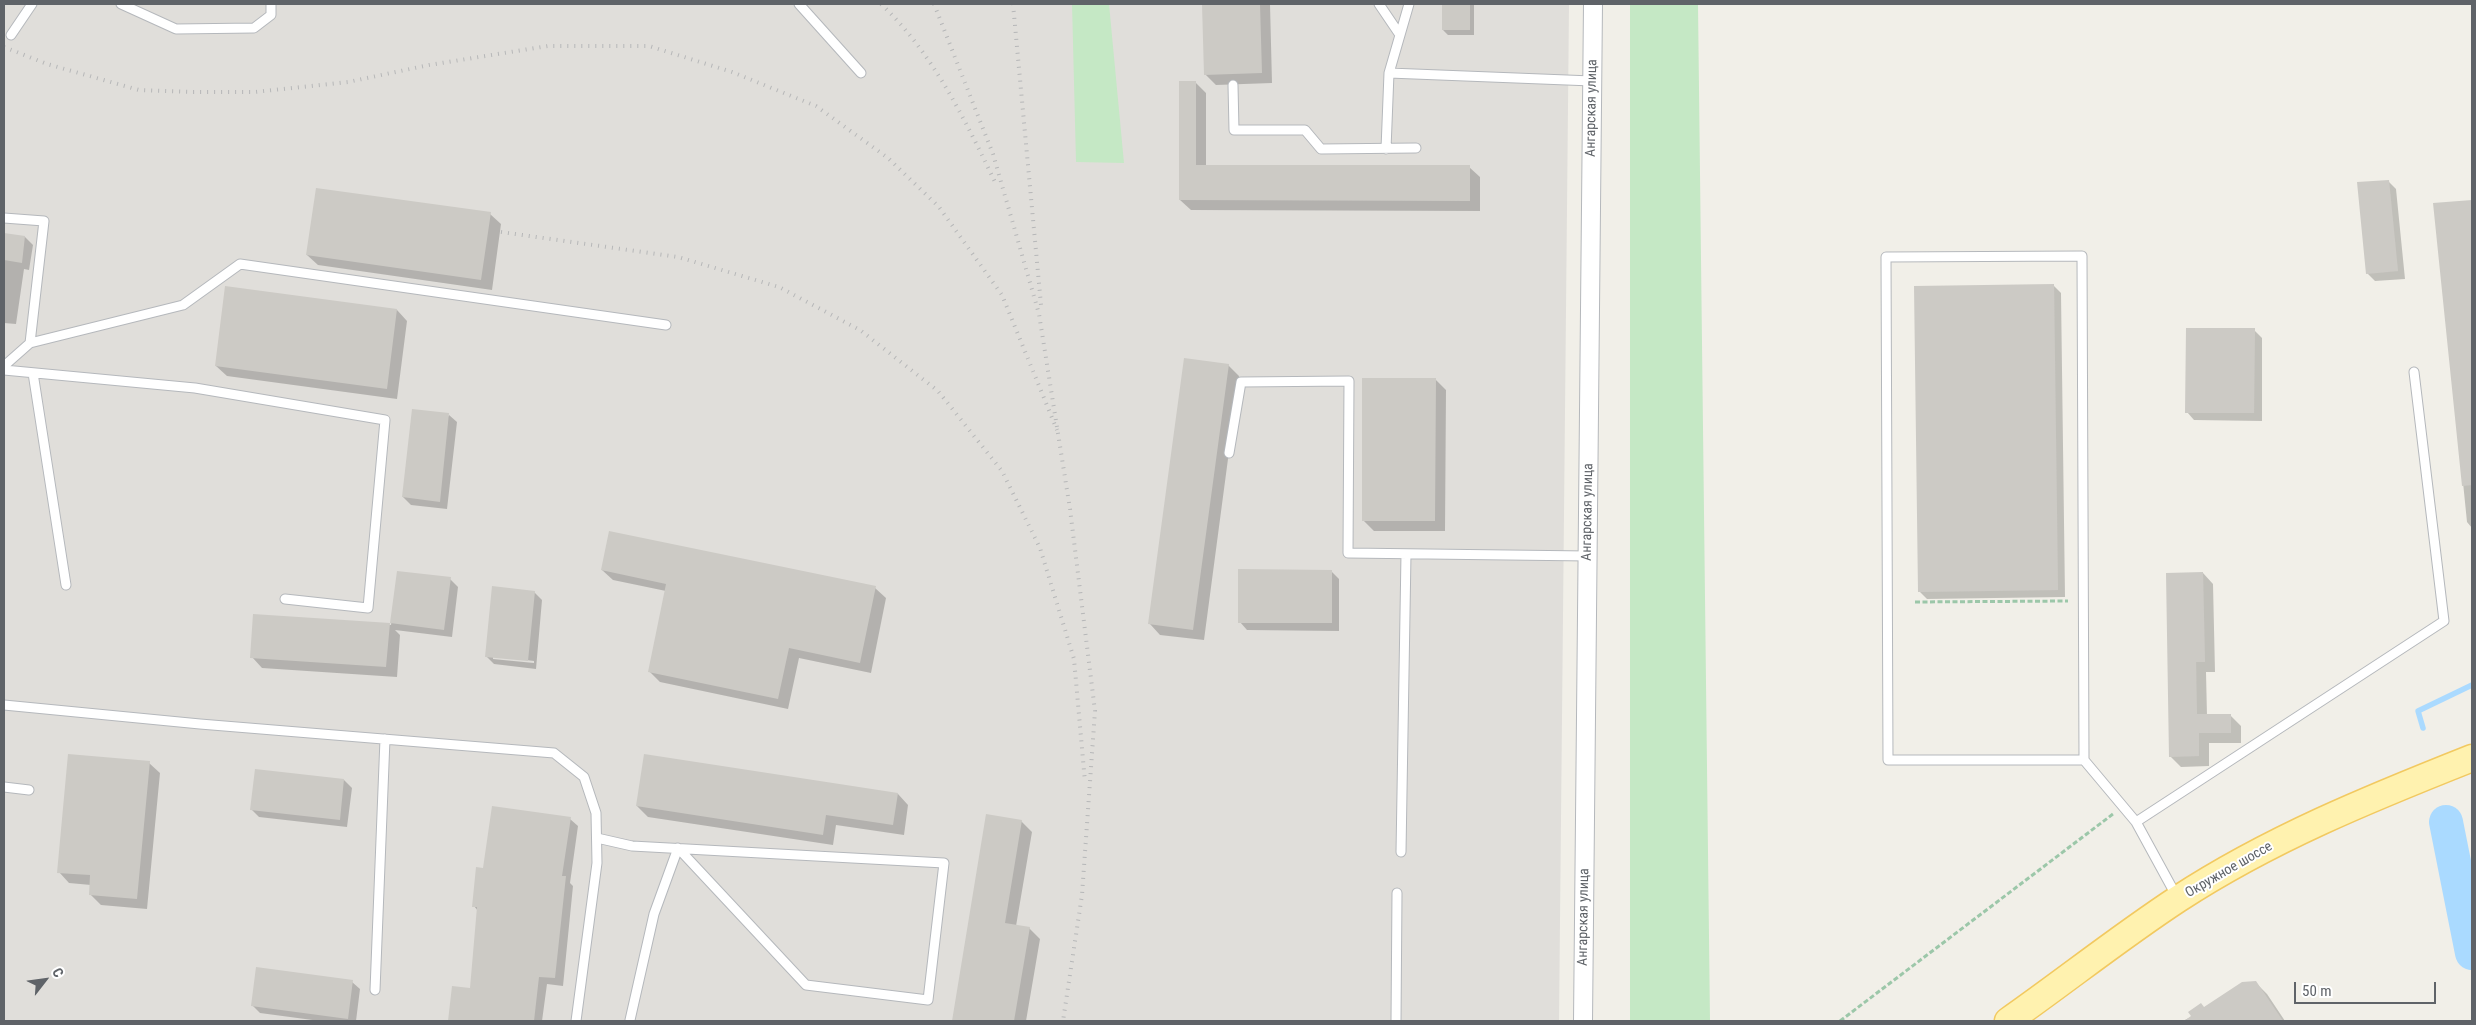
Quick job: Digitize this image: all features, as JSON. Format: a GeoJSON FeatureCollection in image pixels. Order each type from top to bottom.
{"type":"FeatureCollection","features":[{"type":"Feature","properties":{"kind":"main road","name":"Окружное шоссе"},"geometry":{"type":"LineString","coordinates":[[2008,1021],[2178,899],[2285,837],[2388,791],[2472,758]]}},
{"type":"Feature","properties":{"kind":"street","name":"Ангарская улица"},"geometry":{"type":"LineString","coordinates":[[1583,1021],[1593,4]]}},
{"type":"Feature","properties":{"kind":"lane"},"geometry":{"type":"LineString","coordinates":[[12,35],[32,4]]}},
{"type":"Feature","properties":{"kind":"lane"},"geometry":{"type":"LineString","coordinates":[[121,4],[176,29],[254,28],[271,15],[271,4]]}},
{"type":"Feature","properties":{"kind":"lane"},"geometry":{"type":"LineString","coordinates":[[799,4],[861,73]]}},
{"type":"Feature","properties":{"kind":"lane"},"geometry":{"type":"LineString","coordinates":[[1379,4],[1400,35]]}},
{"type":"Feature","properties":{"kind":"lane"},"geometry":{"type":"LineString","coordinates":[[1386,149],[1389,73],[1409,4]]}},
{"type":"Feature","properties":{"kind":"lane"},"geometry":{"type":"LineString","coordinates":[[1389,73],[1592,81]]}},
{"type":"Feature","properties":{"kind":"lane"},"geometry":{"type":"LineString","coordinates":[[1233,85],[1234,130],[1305,130],[1321,149],[1416,148]]}},
{"type":"Feature","properties":{"kind":"lane"},"geometry":{"type":"LineString","coordinates":[[4,218],[44,221],[30,343]]}},
{"type":"Feature","properties":{"kind":"lane"},"geometry":{"type":"LineString","coordinates":[[2084,760],[1888,760],[1886,256],[2082,256],[2084,760],[2136,822],[2178,899]]}},
{"type":"Feature","properties":{"kind":"lane"},"geometry":{"type":"LineString","coordinates":[[4,366],[30,343],[183,305],[240,264],[666,325]]}},
{"type":"Feature","properties":{"kind":"lane"},"geometry":{"type":"LineString","coordinates":[[4,370],[195,388],[385,420],[368,608],[285,599]]}},
{"type":"Feature","properties":{"kind":"lane"},"geometry":{"type":"LineString","coordinates":[[2136,822],[2444,621],[2414,372]]}},
{"type":"Feature","properties":{"kind":"lane"},"geometry":{"type":"LineString","coordinates":[[33,373],[66,585]]}},
{"type":"Feature","properties":{"kind":"lane"},"geometry":{"type":"LineString","coordinates":[[1229,453],[1241,382],[1349,381],[1348,553],[1588,556]]}},
{"type":"Feature","properties":{"kind":"lane"},"geometry":{"type":"LineString","coordinates":[[1402,852],[1406,554]]}},
{"type":"Feature","properties":{"kind":"lane"},"geometry":{"type":"LineString","coordinates":[[4,705],[554,753],[584,777],[596,813],[597,863],[576,1021]]}},
{"type":"Feature","properties":{"kind":"lane"},"geometry":{"type":"LineString","coordinates":[[375,990],[385,739]]}},
{"type":"Feature","properties":{"kind":"lane"},"geometry":{"type":"LineString","coordinates":[[4,787],[29,790]]}},
{"type":"Feature","properties":{"kind":"lane"},"geometry":{"type":"LineString","coordinates":[[597,838],[632,846],[678,848],[944,863],[928,1000],[806,985],[678,848]]}},
{"type":"Feature","properties":{"kind":"lane"},"geometry":{"type":"LineString","coordinates":[[630,1020],[654,914],[678,848]]}},
{"type":"Feature","properties":{"kind":"lane"},"geometry":{"type":"LineString","coordinates":[[1396,1021],[1397,893]]}},
{"type":"Feature","properties":{"kind":"path"},"geometry":{"type":"LineString","coordinates":[[1916,602],[2068,601]]}},
{"type":"Feature","properties":{"kind":"path"},"geometry":{"type":"LineString","coordinates":[[1840,1021],[2113,814],[2108,807]]}},
{"type":"Feature","properties":{"kind":"shaded area"},"geometry":{"type":"Polygon","coordinates":[[[4,4],[1569,4],[1559,1021],[4,1021],[4,4]]]}},
{"type":"Feature","properties":{"kind":"green space"},"geometry":{"type":"Polygon","coordinates":[[[1072,4],[1109,4],[1124,163],[1076,162],[1072,4]]]}},
{"type":"Feature","properties":{"kind":"green space"},"geometry":{"type":"Polygon","coordinates":[[[1630,4],[1698,4],[1710,1021],[1630,1021],[1630,4]]]}},
{"type":"Feature","properties":{"kind":"building"},"geometry":{"type":"Polygon","coordinates":[[[1202,4],[1260,4],[1262,73],[1204,75],[1202,4]]]}},
{"type":"Feature","properties":{"kind":"building"},"geometry":{"type":"Polygon","coordinates":[[[1442,4],[1470,4],[1470,30],[1442,30],[1442,4]]]}},
{"type":"Feature","properties":{"kind":"building"},"geometry":{"type":"Polygon","coordinates":[[[1179,81],[1196,81],[1196,165],[1470,165],[1470,201],[1179,200],[1179,81]]]}},
{"type":"Feature","properties":{"kind":"building"},"geometry":{"type":"Polygon","coordinates":[[[2389,180],[2398,271],[2366,274],[2357,182],[2389,180]]]}},
{"type":"Feature","properties":{"kind":"building"},"geometry":{"type":"Polygon","coordinates":[[[316,188],[491,212],[481,280],[306,255],[316,188]]]}},
{"type":"Feature","properties":{"kind":"building"},"geometry":{"type":"Polygon","coordinates":[[[2472,200],[2472,485],[2462,486],[2433,203],[2472,200]]]}},
{"type":"Feature","properties":{"kind":"building"},"geometry":{"type":"Polygon","coordinates":[[[4,233],[25,236],[22,263],[4,260],[4,233]]]}},
{"type":"Feature","properties":{"kind":"building"},"geometry":{"type":"Polygon","coordinates":[[[2054,284],[2058,590],[1918,592],[1914,286],[2054,284]]]}},
{"type":"Feature","properties":{"kind":"building"},"geometry":{"type":"Polygon","coordinates":[[[225,286],[397,309],[387,389],[215,366],[225,286]]]}},
{"type":"Feature","properties":{"kind":"building"},"geometry":{"type":"Polygon","coordinates":[[[2186,328],[2255,328],[2254,413],[2185,413],[2186,328]]]}},
{"type":"Feature","properties":{"kind":"building"},"geometry":{"type":"Polygon","coordinates":[[[1184,358],[1229,364],[1193,630],[1148,624],[1184,358]]]}},
{"type":"Feature","properties":{"kind":"building"},"geometry":{"type":"Polygon","coordinates":[[[1362,378],[1436,378],[1435,521],[1362,521],[1362,378]]]}},
{"type":"Feature","properties":{"kind":"building"},"geometry":{"type":"Polygon","coordinates":[[[412,409],[449,413],[440,502],[402,497],[412,409]]]}},
{"type":"Feature","properties":{"kind":"building"},"geometry":{"type":"Polygon","coordinates":[[[609,531],[876,586],[860,663],[789,648],[778,699],[648,672],[666,584],[601,570],[609,531]]]}},
{"type":"Feature","properties":{"kind":"building"},"geometry":{"type":"Polygon","coordinates":[[[1238,569],[1332,570],[1332,623],[1238,623],[1238,569]]]}},
{"type":"Feature","properties":{"kind":"building"},"geometry":{"type":"Polygon","coordinates":[[[397,571],[451,577],[444,630],[390,623],[397,571]]]}},
{"type":"Feature","properties":{"kind":"building"},"geometry":{"type":"Polygon","coordinates":[[[2203,572],[2205,662],[2196,662],[2197,714],[2231,714],[2231,733],[2199,733],[2199,756],[2169,757],[2166,573],[2203,572]]]}},
{"type":"Feature","properties":{"kind":"building"},"geometry":{"type":"Polygon","coordinates":[[[492,586],[535,591],[528,661],[485,657],[492,586]]]}},
{"type":"Feature","properties":{"kind":"building"},"geometry":{"type":"Polygon","coordinates":[[[253,614],[390,623],[386,667],[250,658],[253,614]]]}},
{"type":"Feature","properties":{"kind":"building"},"geometry":{"type":"Polygon","coordinates":[[[68,754],[150,761],[137,899],[89,895],[90,875],[57,873],[68,754]]]}},
{"type":"Feature","properties":{"kind":"building"},"geometry":{"type":"Polygon","coordinates":[[[644,754],[898,793],[893,825],[826,815],[823,835],[636,806],[644,754]]]}},
{"type":"Feature","properties":{"kind":"building"},"geometry":{"type":"Polygon","coordinates":[[[255,769],[344,779],[340,820],[250,810],[255,769]]]}},
{"type":"Feature","properties":{"kind":"building"},"geometry":{"type":"Polygon","coordinates":[[[492,806],[571,817],[562,876],[566,876],[555,978],[539,977],[534,1021],[448,1021],[452,986],[470,988],[477,907],[472,907],[476,867],[483,868],[492,806]]]}},
{"type":"Feature","properties":{"kind":"building"},"geometry":{"type":"Polygon","coordinates":[[[986,814],[1022,820],[1005,923],[1030,927],[1014,1021],[952,1021],[986,814]]]}},
{"type":"Feature","properties":{"kind":"building"},"geometry":{"type":"Polygon","coordinates":[[[256,967],[353,980],[348,1019],[251,1006],[256,967]]]}},
{"type":"Feature","properties":{"kind":"building"},"geometry":{"type":"Polygon","coordinates":[[[2256,981],[2283,1021],[2184,1021],[2191,1016],[2188,1012],[2201,1003],[2204,1007],[2242,982],[2256,981]]]}},
{"type":"Feature","properties":{"kind":"waterway"},"geometry":{"type":"LineString","coordinates":[[2423,728],[2418,711],[2472,685]]}},
{"type":"Feature","properties":{"kind":"waterway"},"geometry":{"type":"LineString","coordinates":[[2446,822],[2472,953]]}},
{"type":"Feature","properties":{"kind":"railway"},"geometry":{"type":"LineString","coordinates":[[881,4],[900,23],[932,66],[960,112],[996,184]]}},
{"type":"Feature","properties":{"kind":"railway"},"geometry":{"type":"LineString","coordinates":[[934,4],[993,154],[1039,314],[1070,509],[1095,711],[1082,895],[1063,1021]]}},
{"type":"Feature","properties":{"kind":"railway"},"geometry":{"type":"LineString","coordinates":[[1013,4],[1041,305]]}},
{"type":"Feature","properties":{"kind":"railway"},"geometry":{"type":"LineString","coordinates":[[4,47],[47,64],[139,90],[192,92],[255,92],[348,82],[429,65],[548,46],[649,46],[732,72],[816,106],[888,158],[939,207],[1002,295],[1057,430]]}},
{"type":"Feature","properties":{"kind":"railway"},"geometry":{"type":"LineString","coordinates":[[501,232],[678,257],[779,287],[860,330],[938,391],[1002,471],[1040,548],[1074,659],[1085,782]]}}]}
